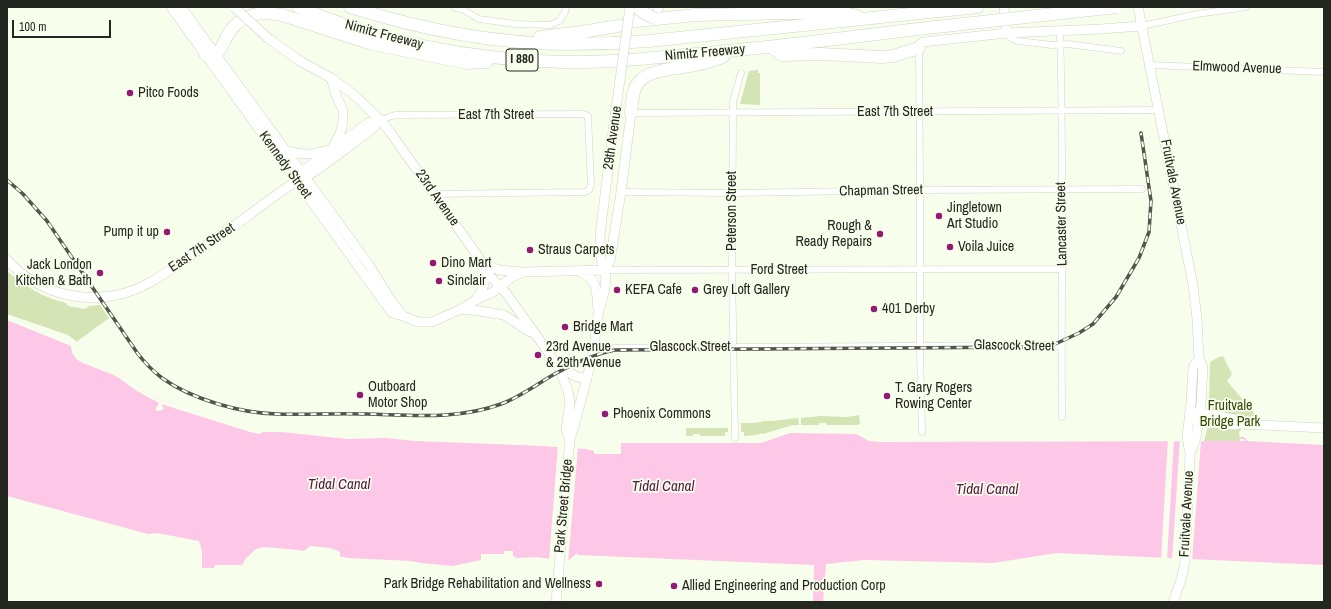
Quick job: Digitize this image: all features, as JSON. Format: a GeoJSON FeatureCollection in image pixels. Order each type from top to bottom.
{"type":"FeatureCollection","features":[{"type":"Feature","properties":{"kind":"highway","name":"Nimitz Freeway"},"geometry":{"type":"LineString","coordinates":[[298,7],[340,23],[398,40],[478,55],[522,60],[562,62],[609,62],[752,49],[1117,7]]}},
{"type":"Feature","properties":{"kind":"highway","name":"Nimitz Freeway"},"geometry":{"type":"LineString","coordinates":[[350,7],[412,25],[455,33],[503,40],[566,44],[608,44],[649,41],[978,7]]}},
{"type":"Feature","properties":{"kind":"highway"},"geometry":{"type":"LineString","coordinates":[[638,7],[644,13],[658,12],[695,15],[839,12],[869,18]]}},
{"type":"Feature","properties":{"kind":"highway"},"geometry":{"type":"LineString","coordinates":[[503,40],[582,32],[623,24],[658,12]]}},
{"type":"Feature","properties":{"kind":"highway"},"geometry":{"type":"LineString","coordinates":[[210,55],[221,49],[231,29],[238,22],[249,15],[270,13],[282,15],[372,44],[466,63],[522,60]]}},
{"type":"Feature","properties":{"kind":"highway"},"geometry":{"type":"LineString","coordinates":[[772,47],[781,55],[821,54],[882,57],[893,56],[919,48]]}},
{"type":"Feature","properties":{"kind":"highway"},"geometry":{"type":"LineString","coordinates":[[631,113],[634,93],[638,83],[645,77],[664,70],[696,65],[752,49]]}},
{"type":"Feature","properties":{"kind":"main road","name":"Kennedy Street"},"geometry":{"type":"LineString","coordinates":[[171,7],[285,150],[301,177]]}},
{"type":"Feature","properties":{"kind":"main road","name":"Kennedy Street"},"geometry":{"type":"LineString","coordinates":[[181,7],[210,55],[369,265],[390,299],[403,316],[418,322],[432,322],[461,309],[500,287]]}},
{"type":"Feature","properties":{"kind":"main road","name":"23rd Avenue"},"geometry":{"type":"LineString","coordinates":[[234,7],[269,39],[300,61],[331,78],[352,94],[380,120],[390,132],[482,262],[490,276],[500,287],[551,356],[560,371],[568,391],[570,402],[566,430],[570,438]]}},
{"type":"Feature","properties":{"kind":"main road","name":"29th Avenue"},"geometry":{"type":"LineString","coordinates":[[570,438],[587,379],[594,348],[598,315],[605,289],[606,277],[601,259],[600,235],[614,123],[623,24],[630,7]]}},
{"type":"Feature","properties":{"kind":"main road"},"geometry":{"type":"LineString","coordinates":[[1004,7],[1007,33]]}},
{"type":"Feature","properties":{"kind":"main road","name":"Fruitvale Avenue"},"geometry":{"type":"LineString","coordinates":[[1138,7],[1193,285],[1198,319],[1199,359],[1203,367],[1200,412],[1192,437]]}},
{"type":"Feature","properties":{"kind":"main road"},"geometry":{"type":"LineString","coordinates":[[919,48],[919,45],[923,42],[1007,33],[1141,26]]}},
{"type":"Feature","properties":{"kind":"main road"},"geometry":{"type":"LineString","coordinates":[[285,150],[308,155],[332,150],[341,131],[343,110],[336,95],[331,78]]}},
{"type":"Feature","properties":{"kind":"main road","name":"29th Avenue"},"geometry":{"type":"LineString","coordinates":[[604,270],[610,261],[631,113]]}},
{"type":"Feature","properties":{"kind":"main road","name":"East 7th Street"},"geometry":{"type":"LineString","coordinates":[[301,177],[332,150],[368,123],[380,120]]}},
{"type":"Feature","properties":{"kind":"main road","name":"East 7th Street"},"geometry":{"type":"LineString","coordinates":[[7,260],[20,274],[34,283],[65,295],[99,298],[118,295],[134,290],[160,275],[236,225],[301,177],[372,129],[380,120]]}},
{"type":"Feature","properties":{"kind":"main road"},"geometry":{"type":"LineString","coordinates":[[482,262],[499,271],[524,272]]}},
{"type":"Feature","properties":{"kind":"main road"},"geometry":{"type":"LineString","coordinates":[[476,300],[483,289],[485,282],[482,262]]}},
{"type":"Feature","properties":{"kind":"main road","name":"Ford Street"},"geometry":{"type":"LineString","coordinates":[[500,287],[512,277],[524,272],[604,270]]}},
{"type":"Feature","properties":{"kind":"main road"},"geometry":{"type":"LineString","coordinates":[[578,271],[591,278],[594,282],[596,288],[598,315]]}},
{"type":"Feature","properties":{"kind":"main road","name":"Kennedy Street"},"geometry":{"type":"LineString","coordinates":[[461,309],[480,310],[504,315],[536,336]]}},
{"type":"Feature","properties":{"kind":"main road"},"geometry":{"type":"LineString","coordinates":[[551,356],[572,375],[577,378],[587,379]]}},
{"type":"Feature","properties":{"kind":"main road","name":"Fruitvale Avenue"},"geometry":{"type":"LineString","coordinates":[[1173,602],[1183,573],[1192,437],[1190,415],[1193,367],[1199,359]]}},
{"type":"Feature","properties":{"kind":"main road"},"geometry":{"type":"LineString","coordinates":[[1190,415],[1200,412],[1233,419],[1240,424]]}},
{"type":"Feature","properties":{"kind":"main road"},"geometry":{"type":"LineString","coordinates":[[1190,415],[1198,422],[1235,425],[1324,428]]}},
{"type":"Feature","properties":{"kind":"main road","name":"Park Street Bridge"},"geometry":{"type":"LineString","coordinates":[[556,602],[570,438]]}},
{"type":"Feature","properties":{"kind":"street"},"geometry":{"type":"LineString","coordinates":[[1141,26],[1197,14],[1246,7]]}},
{"type":"Feature","properties":{"kind":"street"},"geometry":{"type":"LineString","coordinates":[[455,8],[462,9],[479,20],[550,25],[560,21],[565,10]]}},
{"type":"Feature","properties":{"kind":"street","name":"Lancaster Street"},"geometry":{"type":"LineString","coordinates":[[1060,30],[1063,269],[1061,347],[1062,416]]}},
{"type":"Feature","properties":{"kind":"street"},"geometry":{"type":"LineString","coordinates":[[1007,33],[1012,38],[1018,40],[1052,46],[1068,44],[1121,51]]}},
{"type":"Feature","properties":{"kind":"street"},"geometry":{"type":"LineString","coordinates":[[919,48],[920,347],[922,429]]}},
{"type":"Feature","properties":{"kind":"street","name":"Elmwood Avenue"},"geometry":{"type":"LineString","coordinates":[[1149,65],[1324,72]]}},
{"type":"Feature","properties":{"kind":"street","name":"Peterson Street"},"geometry":{"type":"LineString","coordinates":[[735,438],[732,270],[733,102],[741,73]]}},
{"type":"Feature","properties":{"kind":"street","name":"East 7th Street"},"geometry":{"type":"LineString","coordinates":[[631,113],[1158,110]]}},
{"type":"Feature","properties":{"kind":"street","name":"East 7th Street"},"geometry":{"type":"LineString","coordinates":[[380,120],[395,115],[583,114],[588,116],[591,185],[589,190],[584,192],[433,194]]}},
{"type":"Feature","properties":{"kind":"street","name":"Chapman Street"},"geometry":{"type":"LineString","coordinates":[[621,192],[732,193],[1142,189]]}},
{"type":"Feature","properties":{"kind":"street","name":"Ford Street"},"geometry":{"type":"LineString","coordinates":[[604,270],[1063,269]]}},
{"type":"Feature","properties":{"kind":"street","name":"Glascock Street"},"geometry":{"type":"LineString","coordinates":[[594,348],[620,351],[920,347],[1061,347]]}},
{"type":"Feature","properties":{"kind":"green space"},"geometry":{"type":"Polygon","coordinates":[[[758,70],[758,73],[760,73],[760,105],[740,104],[749,71],[758,70]]]}},
{"type":"Feature","properties":{"kind":"green space"},"geometry":{"type":"Polygon","coordinates":[[[7,271],[35,291],[49,298],[66,303],[68,306],[85,309],[89,306],[100,305],[109,318],[75,343],[7,316],[7,271]]]}},
{"type":"Feature","properties":{"kind":"green space","name":"Fruitvale Bridge Park"},"geometry":{"type":"Polygon","coordinates":[[[1223,356],[1232,374],[1227,381],[1255,414],[1239,432],[1240,441],[1204,441],[1213,407],[1209,402],[1210,362],[1223,356]]]}},
{"type":"Feature","properties":{"kind":"green space"},"geometry":{"type":"Polygon","coordinates":[[[859,415],[860,423],[858,425],[827,425],[826,423],[819,423],[819,425],[801,425],[801,418],[821,416],[847,417],[859,415]]]}},
{"type":"Feature","properties":{"kind":"green space"},"geometry":{"type":"Polygon","coordinates":[[[798,418],[799,425],[793,425],[763,434],[744,436],[744,432],[741,432],[741,423],[755,423],[798,418]]]}},
{"type":"Feature","properties":{"kind":"green space"},"geometry":{"type":"Polygon","coordinates":[[[686,428],[728,428],[728,432],[725,432],[725,436],[700,436],[700,434],[693,434],[693,436],[686,436],[686,428]]]}},
{"type":"Feature","properties":{"kind":"water","name":"Tidal Canal"},"geometry":{"type":"Polygon","coordinates":[[[7,316],[67,337],[79,356],[96,363],[141,391],[161,400],[263,432],[281,432],[348,439],[386,438],[415,441],[544,446],[585,449],[594,451],[594,454],[621,454],[621,443],[761,443],[790,433],[856,434],[869,441],[879,442],[1246,441],[1324,445],[1324,565],[1057,553],[993,563],[864,560],[826,564],[823,602],[813,602],[814,565],[578,555],[577,553],[568,561],[536,557],[481,560],[453,566],[411,561],[348,558],[338,556],[248,559],[248,565],[215,565],[214,568],[200,568],[199,546],[148,537],[149,534],[7,496],[7,316]]]}},
{"type":"Feature","properties":{"kind":"pier"},"geometry":{"type":"Polygon","coordinates":[[[7,314],[68,335],[76,341],[81,355],[97,363],[116,369],[141,391],[161,400],[264,431],[260,434],[250,432],[161,404],[164,409],[160,411],[155,410],[159,403],[137,391],[116,376],[76,359],[72,353],[71,346],[7,320],[7,314]]]}},
{"type":"Feature","properties":{"kind":"pier"},"geometry":{"type":"Polygon","coordinates":[[[1168,439],[1174,439],[1167,560],[1161,560],[1168,439]]]}},
{"type":"Feature","properties":{"kind":"pier"},"geometry":{"type":"Polygon","coordinates":[[[1180,439],[1201,441],[1192,561],[1172,560],[1180,439]]]}},
{"type":"Feature","properties":{"kind":"pier"},"geometry":{"type":"Polygon","coordinates":[[[558,445],[578,447],[568,563],[549,560],[558,445]]]}},
{"type":"Feature","properties":{"kind":"pier"},"geometry":{"type":"Polygon","coordinates":[[[157,533],[199,541],[202,551],[202,568],[198,568],[197,547],[148,541],[149,534],[157,533]]]}},
{"type":"Feature","properties":{"kind":"pier"},"geometry":{"type":"Polygon","coordinates":[[[310,546],[331,548],[340,552],[340,558],[309,561],[250,561],[250,564],[248,565],[242,565],[246,558],[256,549],[264,547],[304,551],[310,546]]]}},
{"type":"Feature","properties":{"kind":"pier"},"geometry":{"type":"Polygon","coordinates":[[[504,551],[513,551],[513,556],[516,557],[516,560],[481,562],[481,554],[504,554],[504,551]]]}},
{"type":"Feature","properties":{"kind":"waterway"},"geometry":{"type":"LineString","coordinates":[[1240,438],[1244,438],[1248,443]]}},
{"type":"Feature","properties":{"kind":"railway"},"geometry":{"type":"LineString","coordinates":[[7,180],[23,194],[47,221],[138,354],[149,367],[174,386],[216,404],[262,413],[435,415],[485,409],[507,402],[571,365],[615,350],[1030,347],[1053,345],[1079,333],[1093,324],[1116,297],[1139,258],[1149,232],[1151,201],[1141,133]]}},
{"type":"Feature","properties":{"kind":"place","name":"Pitco Foods"},"geometry":{"type":"Point","coordinates":[130,93]}},
{"type":"Feature","properties":{"kind":"place","name":"Jingletown Art Studio"},"geometry":{"type":"Point","coordinates":[939,216]}},
{"type":"Feature","properties":{"kind":"place","name":"Pump it up"},"geometry":{"type":"Point","coordinates":[167,232]}},
{"type":"Feature","properties":{"kind":"place","name":"Rough & Ready Repairs"},"geometry":{"type":"Point","coordinates":[880,234]}},
{"type":"Feature","properties":{"kind":"place","name":"Voila Juice"},"geometry":{"type":"Point","coordinates":[950,247]}},
{"type":"Feature","properties":{"kind":"place","name":"Straus Carpets"},"geometry":{"type":"Point","coordinates":[530,250]}},
{"type":"Feature","properties":{"kind":"place","name":"Dino Mart"},"geometry":{"type":"Point","coordinates":[433,263]}},
{"type":"Feature","properties":{"kind":"place","name":"Jack London Kitchen & Bath"},"geometry":{"type":"Point","coordinates":[100,273]}},
{"type":"Feature","properties":{"kind":"place","name":"Sinclair"},"geometry":{"type":"Point","coordinates":[439,281]}},
{"type":"Feature","properties":{"kind":"place","name":"KEFA Cafe"},"geometry":{"type":"Point","coordinates":[617,290]}},
{"type":"Feature","properties":{"kind":"place","name":"Grey Loft Gallery"},"geometry":{"type":"Point","coordinates":[695,290]}},
{"type":"Feature","properties":{"kind":"place","name":"401 Derby"},"geometry":{"type":"Point","coordinates":[874,309]}},
{"type":"Feature","properties":{"kind":"place","name":"Bridge Mart"},"geometry":{"type":"Point","coordinates":[565,327]}},
{"type":"Feature","properties":{"kind":"place","name":"23rd Avenue & 29th Avenue"},"geometry":{"type":"Point","coordinates":[538,355]}},
{"type":"Feature","properties":{"kind":"place","name":"Outboard Motor Shop"},"geometry":{"type":"Point","coordinates":[360,395]}},
{"type":"Feature","properties":{"kind":"place","name":"T. Gary Rogers Rowing Center"},"geometry":{"type":"Point","coordinates":[887,396]}},
{"type":"Feature","properties":{"kind":"place","name":"Phoenix Commons"},"geometry":{"type":"Point","coordinates":[605,414]}},
{"type":"Feature","properties":{"kind":"place","name":"Park Bridge Rehabilitation and Wellness"},"geometry":{"type":"Point","coordinates":[599,584]}},
{"type":"Feature","properties":{"kind":"place","name":"Allied Engineering and Production Corp"},"geometry":{"type":"Point","coordinates":[674,586]}}]}
